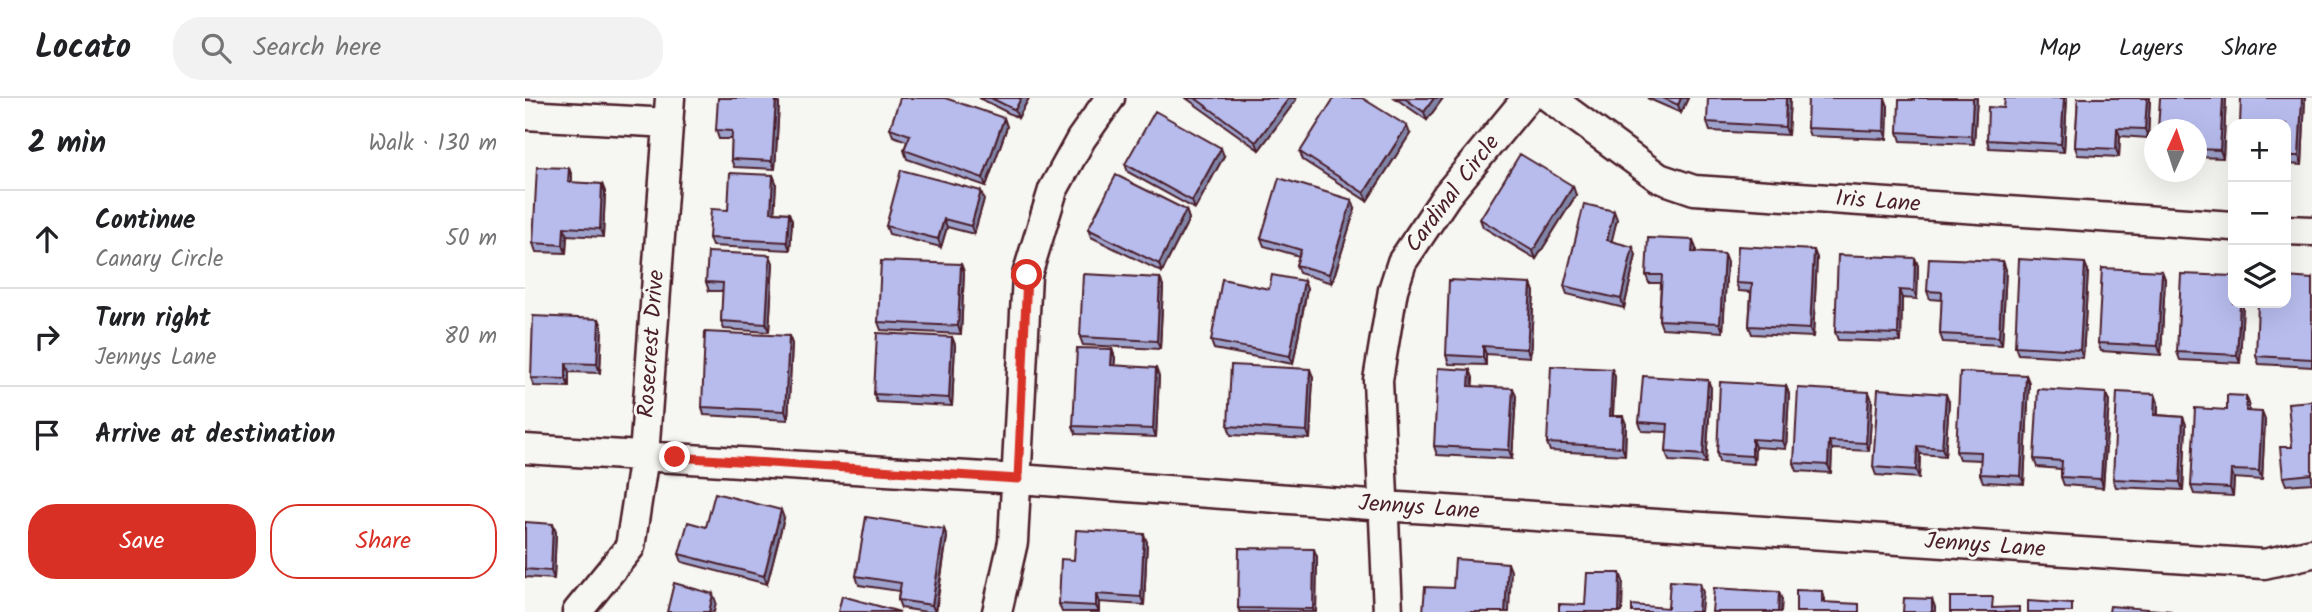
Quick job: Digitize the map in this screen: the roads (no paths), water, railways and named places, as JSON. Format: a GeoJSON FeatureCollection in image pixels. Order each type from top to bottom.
{"type":"FeatureCollection","features":[{"type":"Feature","properties":{"kind":"street"},"geometry":{"type":"LineString","coordinates":[[997,612],[1013,541],[1027,275],[1053,190],[1081,139],[1110,98]]}},
{"type":"Feature","properties":{"kind":"street","name":"Cardinal Circle"},"geometry":{"type":"LineString","coordinates":[[1388,612],[1378,380],[1393,290],[1402,262],[1447,195],[1527,98]]}},
{"type":"Feature","properties":{"kind":"street","name":"Iris Lane"},"geometry":{"type":"LineString","coordinates":[[1550,98],[1659,178],[1694,190],[2228,226]]}},
{"type":"Feature","properties":{"kind":"street"},"geometry":{"type":"LineString","coordinates":[[525,115],[669,111]]}},
{"type":"Feature","properties":{"kind":"street","name":"Rosecrest Drive"},"geometry":{"type":"LineString","coordinates":[[577,612],[630,548],[644,456],[669,111]]}},
{"type":"Feature","properties":{"kind":"street"},"geometry":{"type":"LineString","coordinates":[[2291,230],[2312,231]]}},
{"type":"Feature","properties":{"kind":"street","name":"Jennys Lane"},"geometry":{"type":"LineString","coordinates":[[525,449],[1018,479],[2264,564],[2312,553]]}}]}
